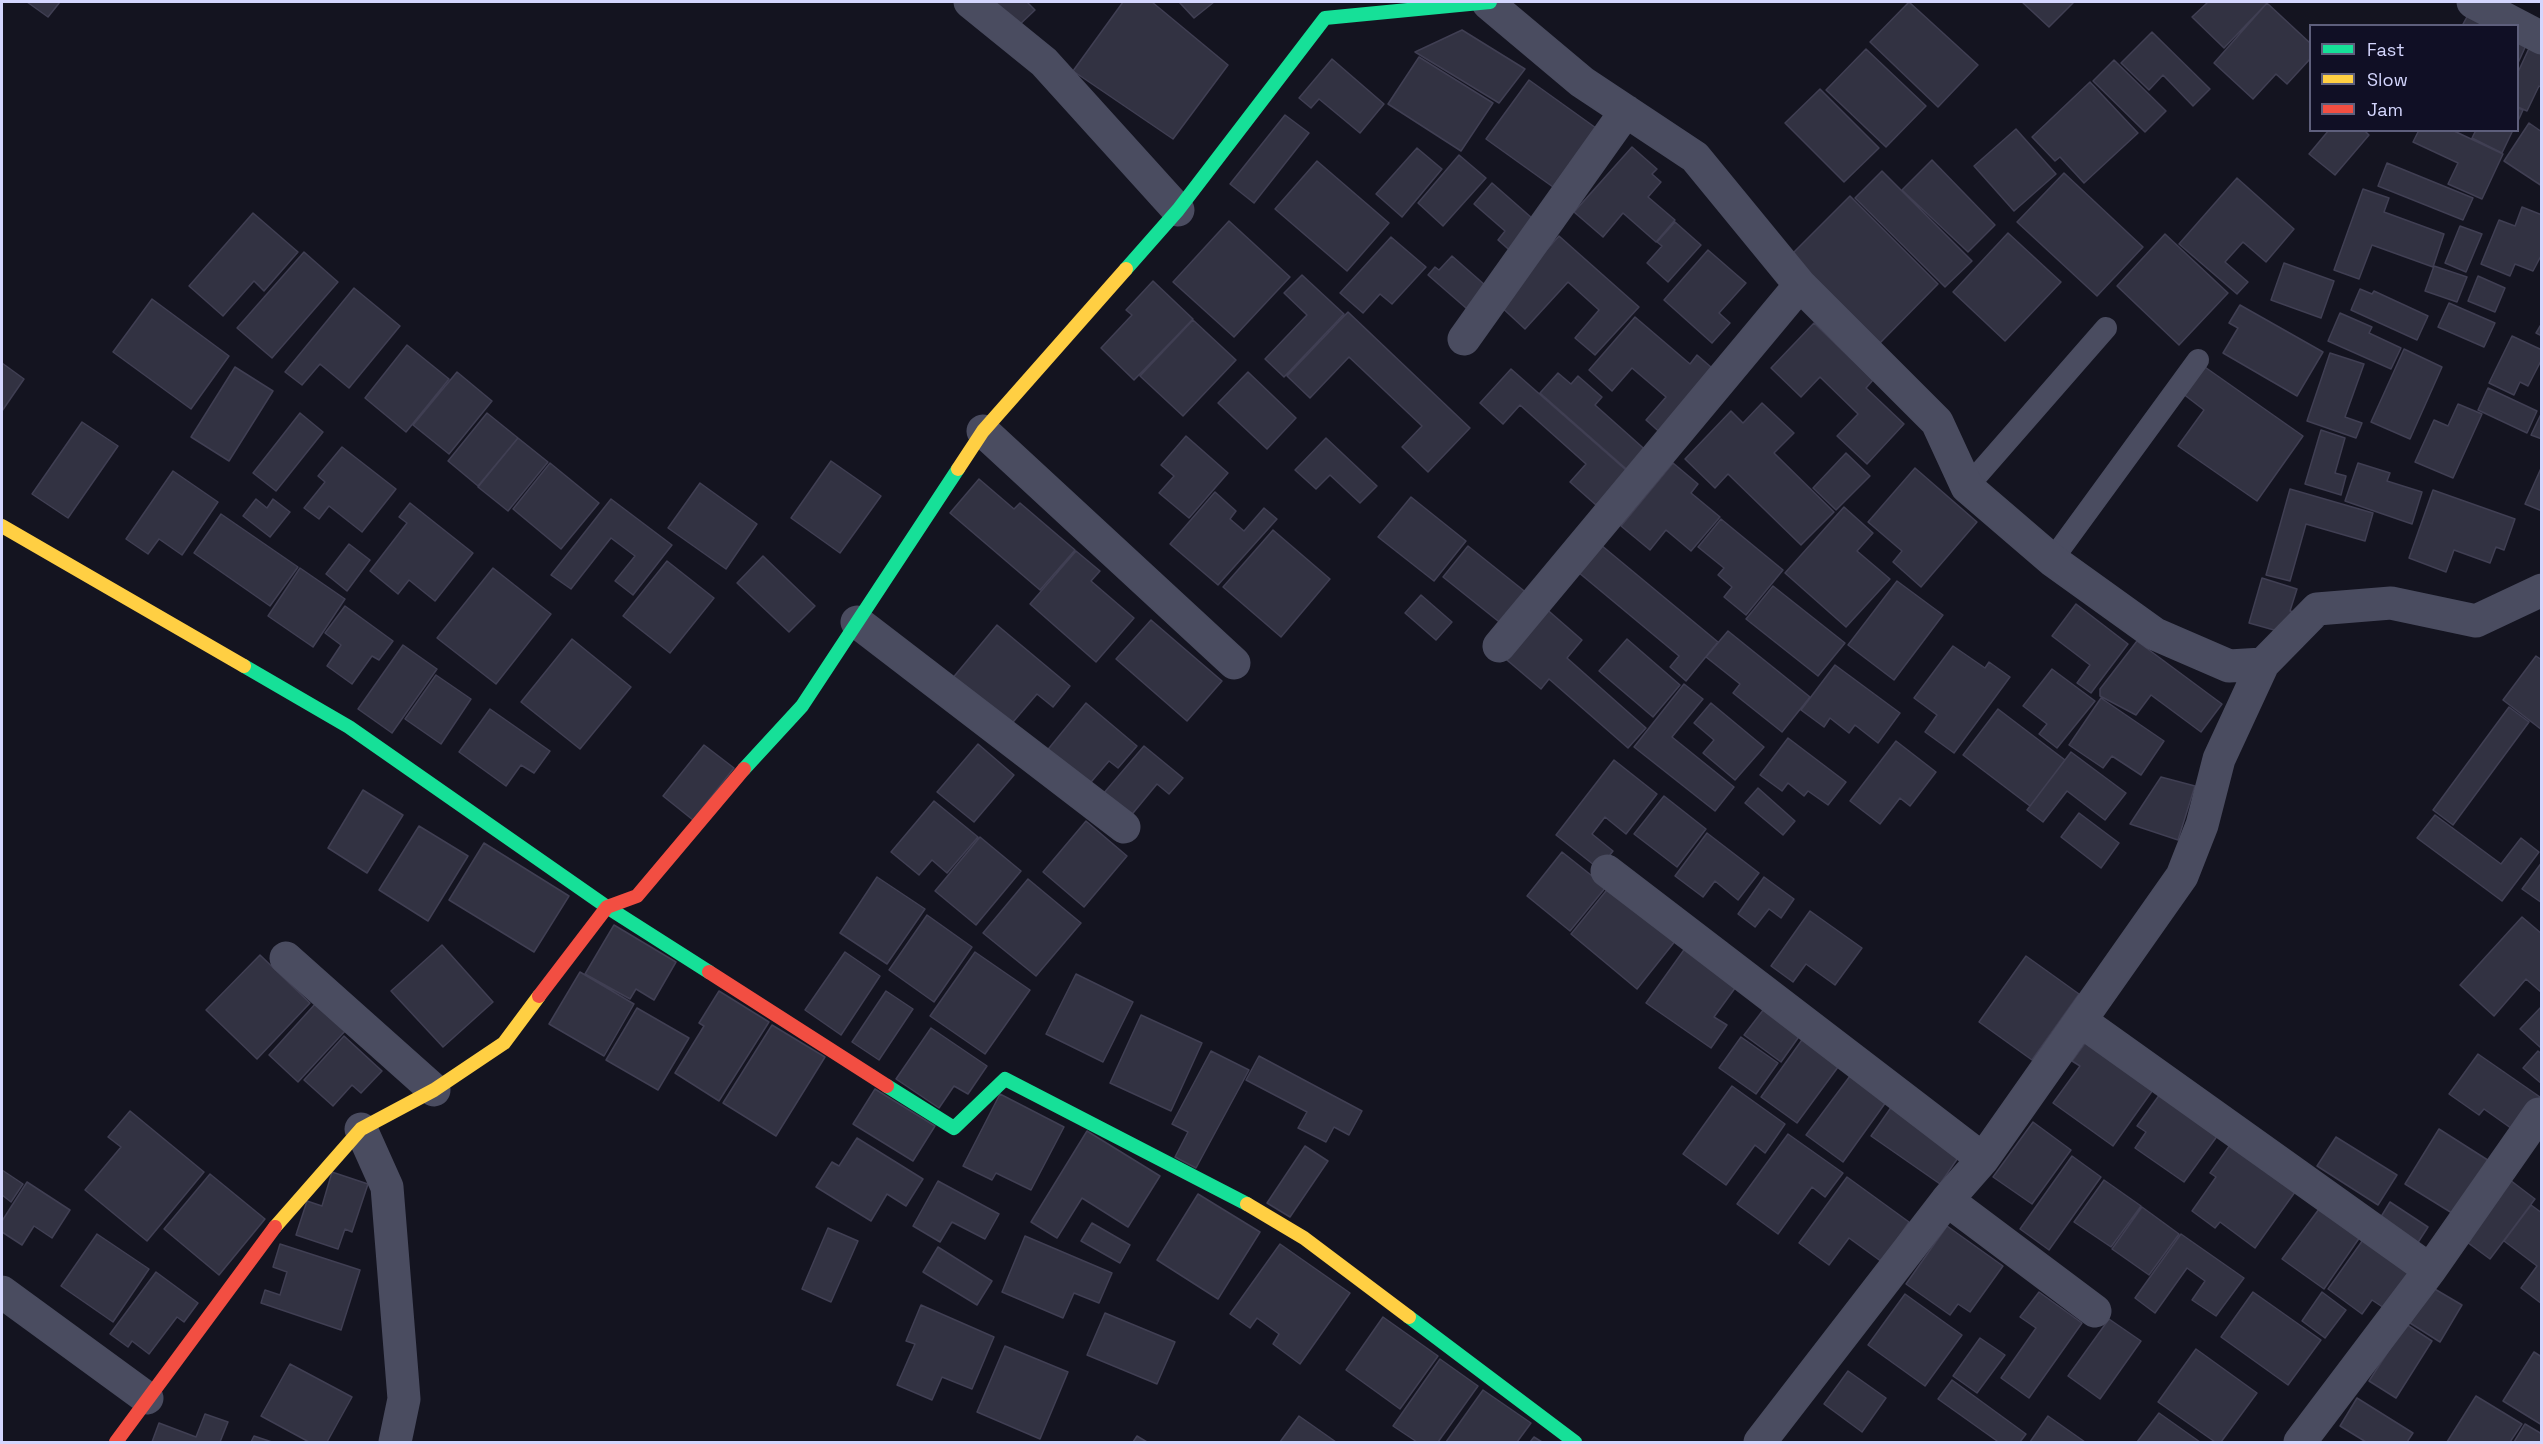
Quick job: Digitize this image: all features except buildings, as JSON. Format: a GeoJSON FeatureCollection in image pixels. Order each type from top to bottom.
{"type":"FeatureCollection","features":[{"type":"Feature","properties":{"kind":"street"},"geometry":{"type":"LineString","coordinates":[[970,2],[1044,62],[1178,210]]}},
{"type":"Feature","properties":{"kind":"street"},"geometry":{"type":"LineString","coordinates":[[116,1443],[276,1226],[361,1129],[434,1090],[504,1043],[607,907],[637,896],[725,790],[802,706],[983,431],[1178,210],[1320,10],[1489,2],[1582,82],[1695,157],[1800,285],[1937,422],[1967,487],[2052,560],[2155,634],[2229,666],[2263,664]]}},
{"type":"Feature","properties":{"kind":"street"},"geometry":{"type":"LineString","coordinates":[[2473,2],[2515,24]]}},
{"type":"Feature","properties":{"kind":"street"},"geometry":{"type":"LineString","coordinates":[[2519,26],[2541,38]]}},
{"type":"Feature","properties":{"kind":"street"},"geometry":{"type":"LineString","coordinates":[[1464,339],[1626,111]]}},
{"type":"Feature","properties":{"kind":"street"},"geometry":{"type":"LineString","coordinates":[[1499,646],[1800,285]]}},
{"type":"Feature","properties":{"kind":"street"},"geometry":{"type":"LineString","coordinates":[[983,431],[1234,663]]}},
{"type":"Feature","properties":{"kind":"street"},"geometry":{"type":"LineString","coordinates":[[2,526],[349,727],[607,907],[954,1128],[1005,1079],[1272,1217],[1304,1238],[1575,1443]]}},
{"type":"Feature","properties":{"kind":"street"},"geometry":{"type":"LineString","coordinates":[[1760,1443],[1947,1200],[1983,1159],[2182,876],[2202,825],[2219,759],[2263,664],[2317,609],[2391,603],[2476,621],[2541,590]]}},
{"type":"Feature","properties":{"kind":"street"},"geometry":{"type":"LineString","coordinates":[[857,622],[1124,827]]}},
{"type":"Feature","properties":{"kind":"street"},"geometry":{"type":"LineString","coordinates":[[1607,871],[1983,1159]]}},
{"type":"Feature","properties":{"kind":"street"},"geometry":{"type":"LineString","coordinates":[[286,958],[434,1090]]}},
{"type":"Feature","properties":{"kind":"street"},"geometry":{"type":"LineString","coordinates":[[2081,1021],[2430,1270]]}},
{"type":"Feature","properties":{"kind":"street"},"geometry":{"type":"LineString","coordinates":[[2300,1443],[2430,1270],[2539,1114]]}},
{"type":"Feature","properties":{"kind":"street"},"geometry":{"type":"LineString","coordinates":[[361,1129],[387,1187],[404,1399],[395,1443]]}},
{"type":"Feature","properties":{"kind":"street"},"geometry":{"type":"LineString","coordinates":[[1947,1200],[2095,1311]]}},
{"type":"Feature","properties":{"kind":"street"},"geometry":{"type":"LineString","coordinates":[[2,1292],[147,1398]]}},
{"type":"Feature","properties":{"kind":"lane"},"geometry":{"type":"LineString","coordinates":[[1967,487],[2106,328]]}},
{"type":"Feature","properties":{"kind":"lane"},"geometry":{"type":"LineString","coordinates":[[2052,560],[2198,360]]}},
{"type":"Feature","properties":{"kind":"traffic: fast"},"geometry":{"type":"LineString","coordinates":[[1126,269],[1178,210],[1325,18],[1490,2]]}},
{"type":"Feature","properties":{"kind":"traffic: fast"},"geometry":{"type":"LineString","coordinates":[[744,769],[802,706],[958,469]]}},
{"type":"Feature","properties":{"kind":"traffic: fast"},"geometry":{"type":"LineString","coordinates":[[244,666],[349,727],[607,907],[709,972]]}},
{"type":"Feature","properties":{"kind":"traffic: fast"},"geometry":{"type":"LineString","coordinates":[[887,1086],[954,1128],[1005,1079],[1247,1204]]}},
{"type":"Feature","properties":{"kind":"traffic: fast"},"geometry":{"type":"LineString","coordinates":[[1409,1317],[1575,1442]]}},
{"type":"Feature","properties":{"kind":"traffic: slow"},"geometry":{"type":"LineString","coordinates":[[958,469],[983,431],[1126,269]]}},
{"type":"Feature","properties":{"kind":"traffic: slow"},"geometry":{"type":"LineString","coordinates":[[2,526],[244,666]]}},
{"type":"Feature","properties":{"kind":"traffic: slow"},"geometry":{"type":"LineString","coordinates":[[275,1227],[361,1129],[434,1090],[504,1043],[539,996]]}},
{"type":"Feature","properties":{"kind":"traffic: slow"},"geometry":{"type":"LineString","coordinates":[[1247,1204],[1304,1238],[1409,1317]]}},
{"type":"Feature","properties":{"kind":"traffic: jam"},"geometry":{"type":"LineString","coordinates":[[539,996],[607,907],[637,896],[744,769]]}},
{"type":"Feature","properties":{"kind":"traffic: jam"},"geometry":{"type":"LineString","coordinates":[[709,972],[887,1086]]}},
{"type":"Feature","properties":{"kind":"traffic: jam"},"geometry":{"type":"LineString","coordinates":[[116,1442],[275,1227]]}}]}
